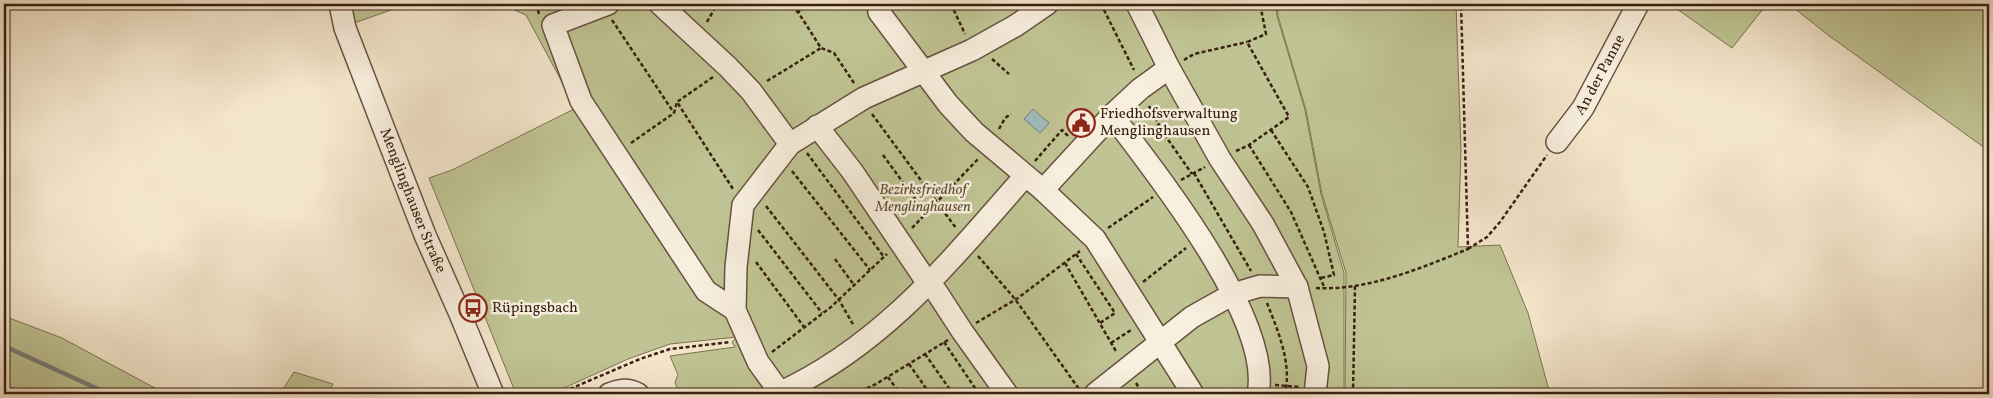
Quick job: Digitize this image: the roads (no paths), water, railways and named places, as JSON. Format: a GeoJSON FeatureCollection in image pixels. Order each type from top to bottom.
{"type":"FeatureCollection","features":[{"type":"Feature","properties":{"kind":"street","name":"Menglinghauser Straße"},"geometry":{"type":"LineString","coordinates":[[340,4],[345,28],[422,226],[493,394]]}},
{"type":"Feature","properties":{"kind":"street"},"geometry":{"type":"LineString","coordinates":[[660,4],[728,66],[751,91],[789,146]]}},
{"type":"Feature","properties":{"kind":"street"},"geometry":{"type":"LineString","coordinates":[[878,4],[879,12],[948,104],[974,132],[1043,190],[1094,239],[1193,394]]}},
{"type":"Feature","properties":{"kind":"street"},"geometry":{"type":"LineString","coordinates":[[1024,175],[929,284],[898,314],[864,342],[780,394],[755,354],[735,310],[739,240],[746,203],[789,146],[817,126],[863,99],[972,50],[1015,26],[1047,4]]}},
{"type":"Feature","properties":{"kind":"street"},"geometry":{"type":"LineString","coordinates":[[1136,4],[1168,68],[1220,159],[1263,224],[1297,287],[1318,366],[1315,391]]}},
{"type":"Feature","properties":{"kind":"street","name":"An der Panne"},"geometry":{"type":"LineString","coordinates":[[1557,142],[1583,108],[1638,4]]}},
{"type":"Feature","properties":{"kind":"street"},"geometry":{"type":"LineString","coordinates":[[606,5],[552,25],[581,101],[706,291],[735,310]]}},
{"type":"Feature","properties":{"kind":"street"},"geometry":{"type":"LineString","coordinates":[[1043,190],[1112,115],[1141,88],[1168,68]]}},
{"type":"Feature","properties":{"kind":"street"},"geometry":{"type":"LineString","coordinates":[[1112,115],[1168,188],[1234,294],[1257,354],[1259,388]]}},
{"type":"Feature","properties":{"kind":"street"},"geometry":{"type":"LineString","coordinates":[[817,126],[852,171],[1007,394]]}},
{"type":"Feature","properties":{"kind":"street"},"geometry":{"type":"LineString","coordinates":[[1095,394],[1192,317],[1234,294],[1260,286],[1297,287]]}},
{"type":"Feature","properties":{"kind":"street"},"geometry":{"type":"LineString","coordinates":[[608,394],[621,389],[632,390],[638,394]]}},
{"type":"Feature","properties":{"kind":"water"},"geometry":{"type":"Polygon","coordinates":[[[1033,109],[1049,123],[1040,133],[1024,119],[1033,109]]]}},
{"type":"Feature","properties":{"kind":"waterway","name":"Rüpingsbach"},"geometry":{"type":"LineString","coordinates":[[4,346],[109,394]]}},
{"type":"Feature","properties":{"kind":"place","name":"Friedhofsverwaltung Menglinghausen"},"geometry":{"type":"Point","coordinates":[1081,123]}},
{"type":"Feature","properties":{"kind":"place","name":"Rüpingsbach"},"geometry":{"type":"Point","coordinates":[473,308]}},
{"type":"Feature","properties":{"kind":"park label","name":"Bezirksfriedhof Menglinghausen"},"geometry":{"type":"Point","coordinates":[923,198]}}]}
